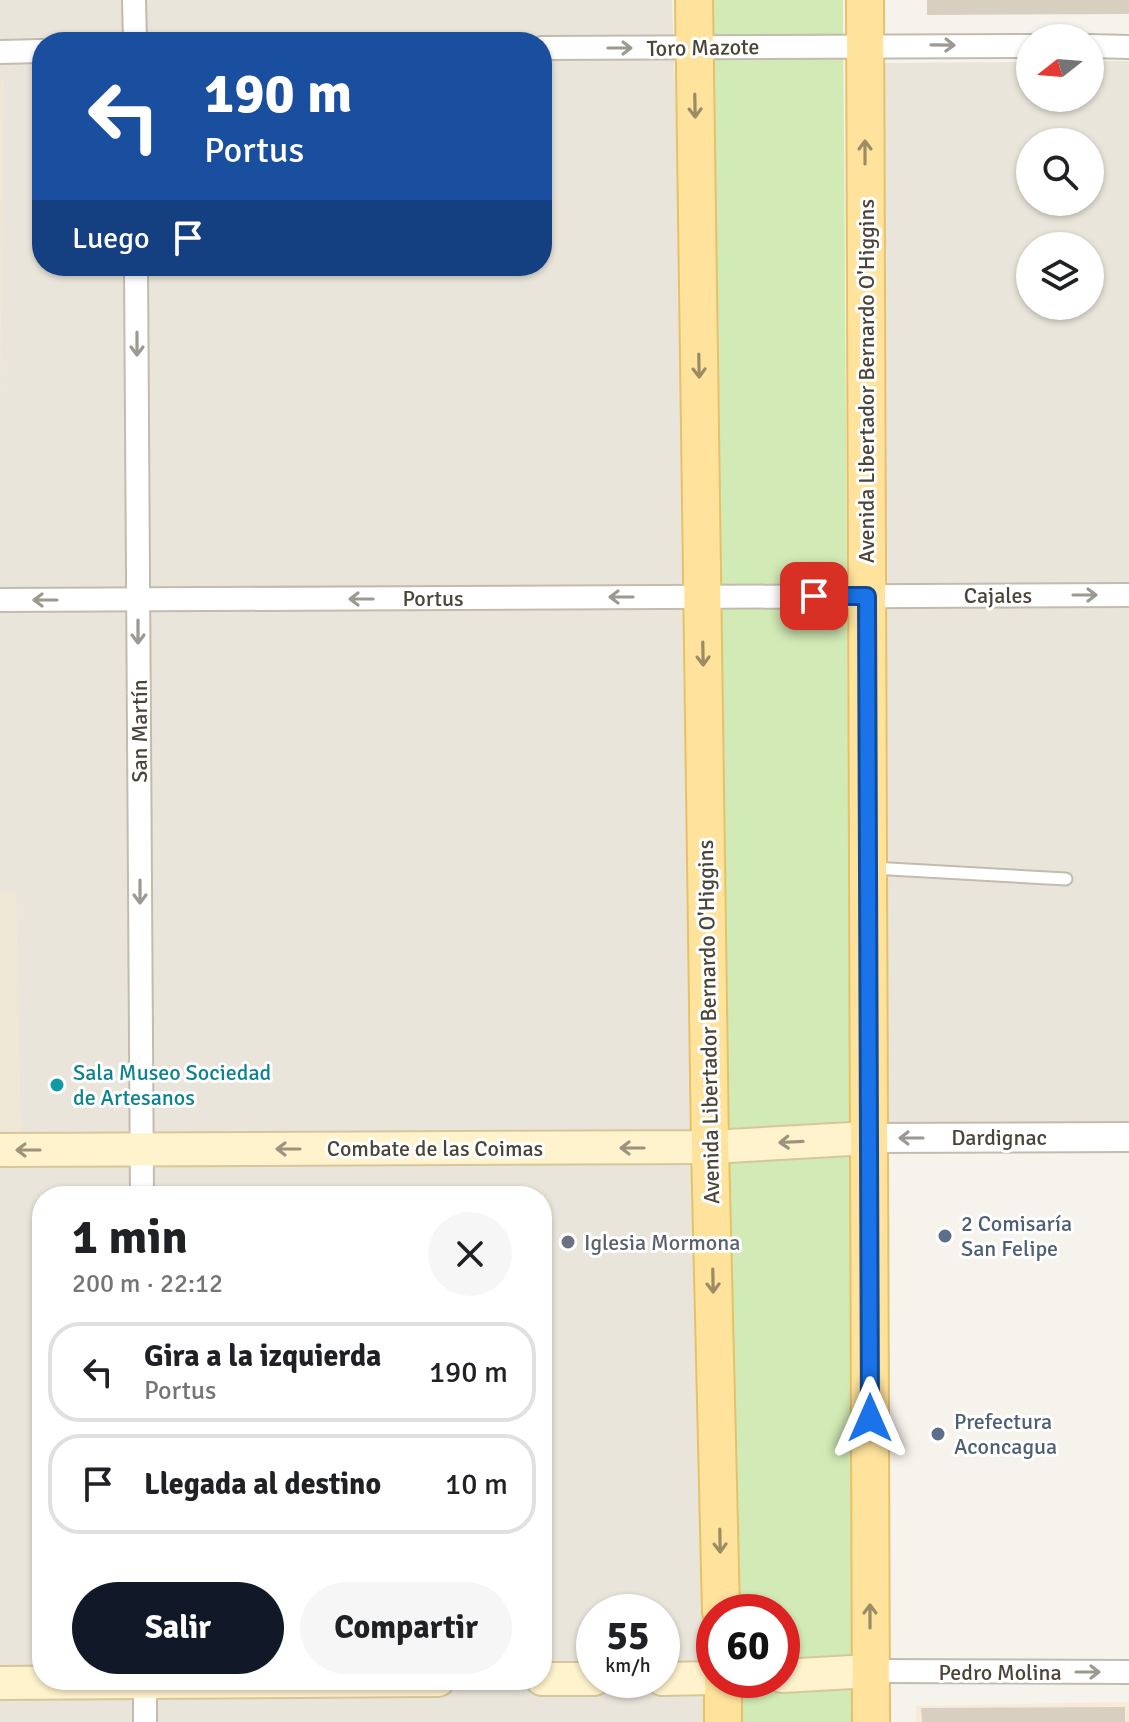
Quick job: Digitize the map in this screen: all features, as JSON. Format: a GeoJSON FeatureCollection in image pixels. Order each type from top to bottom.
{"type":"FeatureCollection","features":[{"type":"Feature","properties":{"kind":"main road","name":"Avenida Libertador Bernardo O'Higgins"},"geometry":{"type":"LineString","coordinates":[[694,0],[710,1147],[721,1594]]}},
{"type":"Feature","properties":{"kind":"main road","name":"Avenida Libertador Bernardo O'Higgins"},"geometry":{"type":"LineString","coordinates":[[865,0],[871,1722]]}},
{"type":"Feature","properties":{"kind":"main road","name":"Combate de las Coimas"},"geometry":{"type":"LineString","coordinates":[[0,1150],[710,1147],[869,1138]]}},
{"type":"Feature","properties":{"kind":"main road"},"geometry":{"type":"LineString","coordinates":[[800,1675],[870,1671]]}},
{"type":"Feature","properties":{"kind":"main road"},"geometry":{"type":"LineString","coordinates":[[552,1679],[576,1679]]}},
{"type":"Feature","properties":{"kind":"main road"},"geometry":{"type":"LineString","coordinates":[[0,1683],[32,1683]]}},
{"type":"Feature","properties":{"kind":"main road"},"geometry":{"type":"LineString","coordinates":[[723,1698],[723,1722]]}},
{"type":"Feature","properties":{"kind":"street"},"geometry":{"type":"LineString","coordinates":[[134,0],[135,32]]}},
{"type":"Feature","properties":{"kind":"street","name":"Toro Mazote"},"geometry":{"type":"LineString","coordinates":[[552,48],[865,44],[1016,46]]}},
{"type":"Feature","properties":{"kind":"street"},"geometry":{"type":"LineString","coordinates":[[1104,46],[1129,47]]}},
{"type":"Feature","properties":{"kind":"street"},"geometry":{"type":"LineString","coordinates":[[0,52],[32,51]]}},
{"type":"Feature","properties":{"kind":"street","name":"San Martín"},"geometry":{"type":"LineString","coordinates":[[136,276],[142,1186]]}},
{"type":"Feature","properties":{"kind":"street","name":"Cajales"},"geometry":{"type":"LineString","coordinates":[[867,596],[1129,595]]}},
{"type":"Feature","properties":{"kind":"street","name":"Portus"},"geometry":{"type":"LineString","coordinates":[[0,600],[867,596]]}},
{"type":"Feature","properties":{"kind":"street","name":"Dardignac"},"geometry":{"type":"LineString","coordinates":[[869,1138],[1129,1137]]}},
{"type":"Feature","properties":{"kind":"street","name":"Pedro Molina"},"geometry":{"type":"LineString","coordinates":[[870,1671],[1129,1672]]}},
{"type":"Feature","properties":{"kind":"street"},"geometry":{"type":"LineString","coordinates":[[145,1690],[145,1722]]}},
{"type":"Feature","properties":{"kind":"lane"},"geometry":{"type":"LineString","coordinates":[[868,868],[1066,879]]}},
{"type":"Feature","properties":{"kind":"shaded area"},"geometry":{"type":"Polygon","coordinates":[[[0,0],[672,0],[683,335],[705,1594],[696,1594],[696,1698],[707,1698],[707,1722],[0,1722],[0,0]]]}},
{"type":"Feature","properties":{"kind":"shaded area"},"geometry":{"type":"Polygon","coordinates":[[[1104,61],[1129,61],[1129,1130],[883,1137],[884,63],[1016,62],[1016,112],[1104,112],[1104,61]]]}},
{"type":"Feature","properties":{"kind":"shaded area"},"geometry":{"type":"Polygon","coordinates":[[[0,80],[4,80],[0,402],[0,80]]]}},
{"type":"Feature","properties":{"kind":"shaded area"},"geometry":{"type":"Polygon","coordinates":[[[16,891],[21,1131],[0,1131],[0,893],[16,891]]]}},
{"type":"Feature","properties":{"kind":"shaded area"},"geometry":{"type":"Polygon","coordinates":[[[1129,1702],[1129,1722],[916,1722],[916,1706],[1129,1702]]]}},
{"type":"Feature","properties":{"kind":"green space"},"geometry":{"type":"Polygon","coordinates":[[[704,0],[843,0],[855,1722],[722,1722],[721,1698],[800,1698],[800,1594],[721,1594],[704,0]]]}},
{"type":"Feature","properties":{"kind":"building"},"geometry":{"type":"Polygon","coordinates":[[[927,0],[1129,0],[1129,14],[927,15],[927,0]]]}},
{"type":"Feature","properties":{"kind":"building"},"geometry":{"type":"Polygon","coordinates":[[[1125,1707],[1125,1722],[922,1722],[921,1708],[1125,1707]]]}},
{"type":"Feature","properties":{"kind":"place","name":"Sala Museo Sociedad de Artesanos"},"geometry":{"type":"Point","coordinates":[57,1085]}},
{"type":"Feature","properties":{"kind":"place","name":"2 Comisaría San Felipe"},"geometry":{"type":"Point","coordinates":[945,1236]}},
{"type":"Feature","properties":{"kind":"place","name":"Iglesia Mormona"},"geometry":{"type":"Point","coordinates":[568,1242]}},
{"type":"Feature","properties":{"kind":"place","name":"Prefectura Aconcagua"},"geometry":{"type":"Point","coordinates":[938,1434]}},
{"type":"Feature","properties":{"kind":"route"},"geometry":{"type":"LineString","coordinates":[[814,596],[867,596],[870,1418]]}}]}
